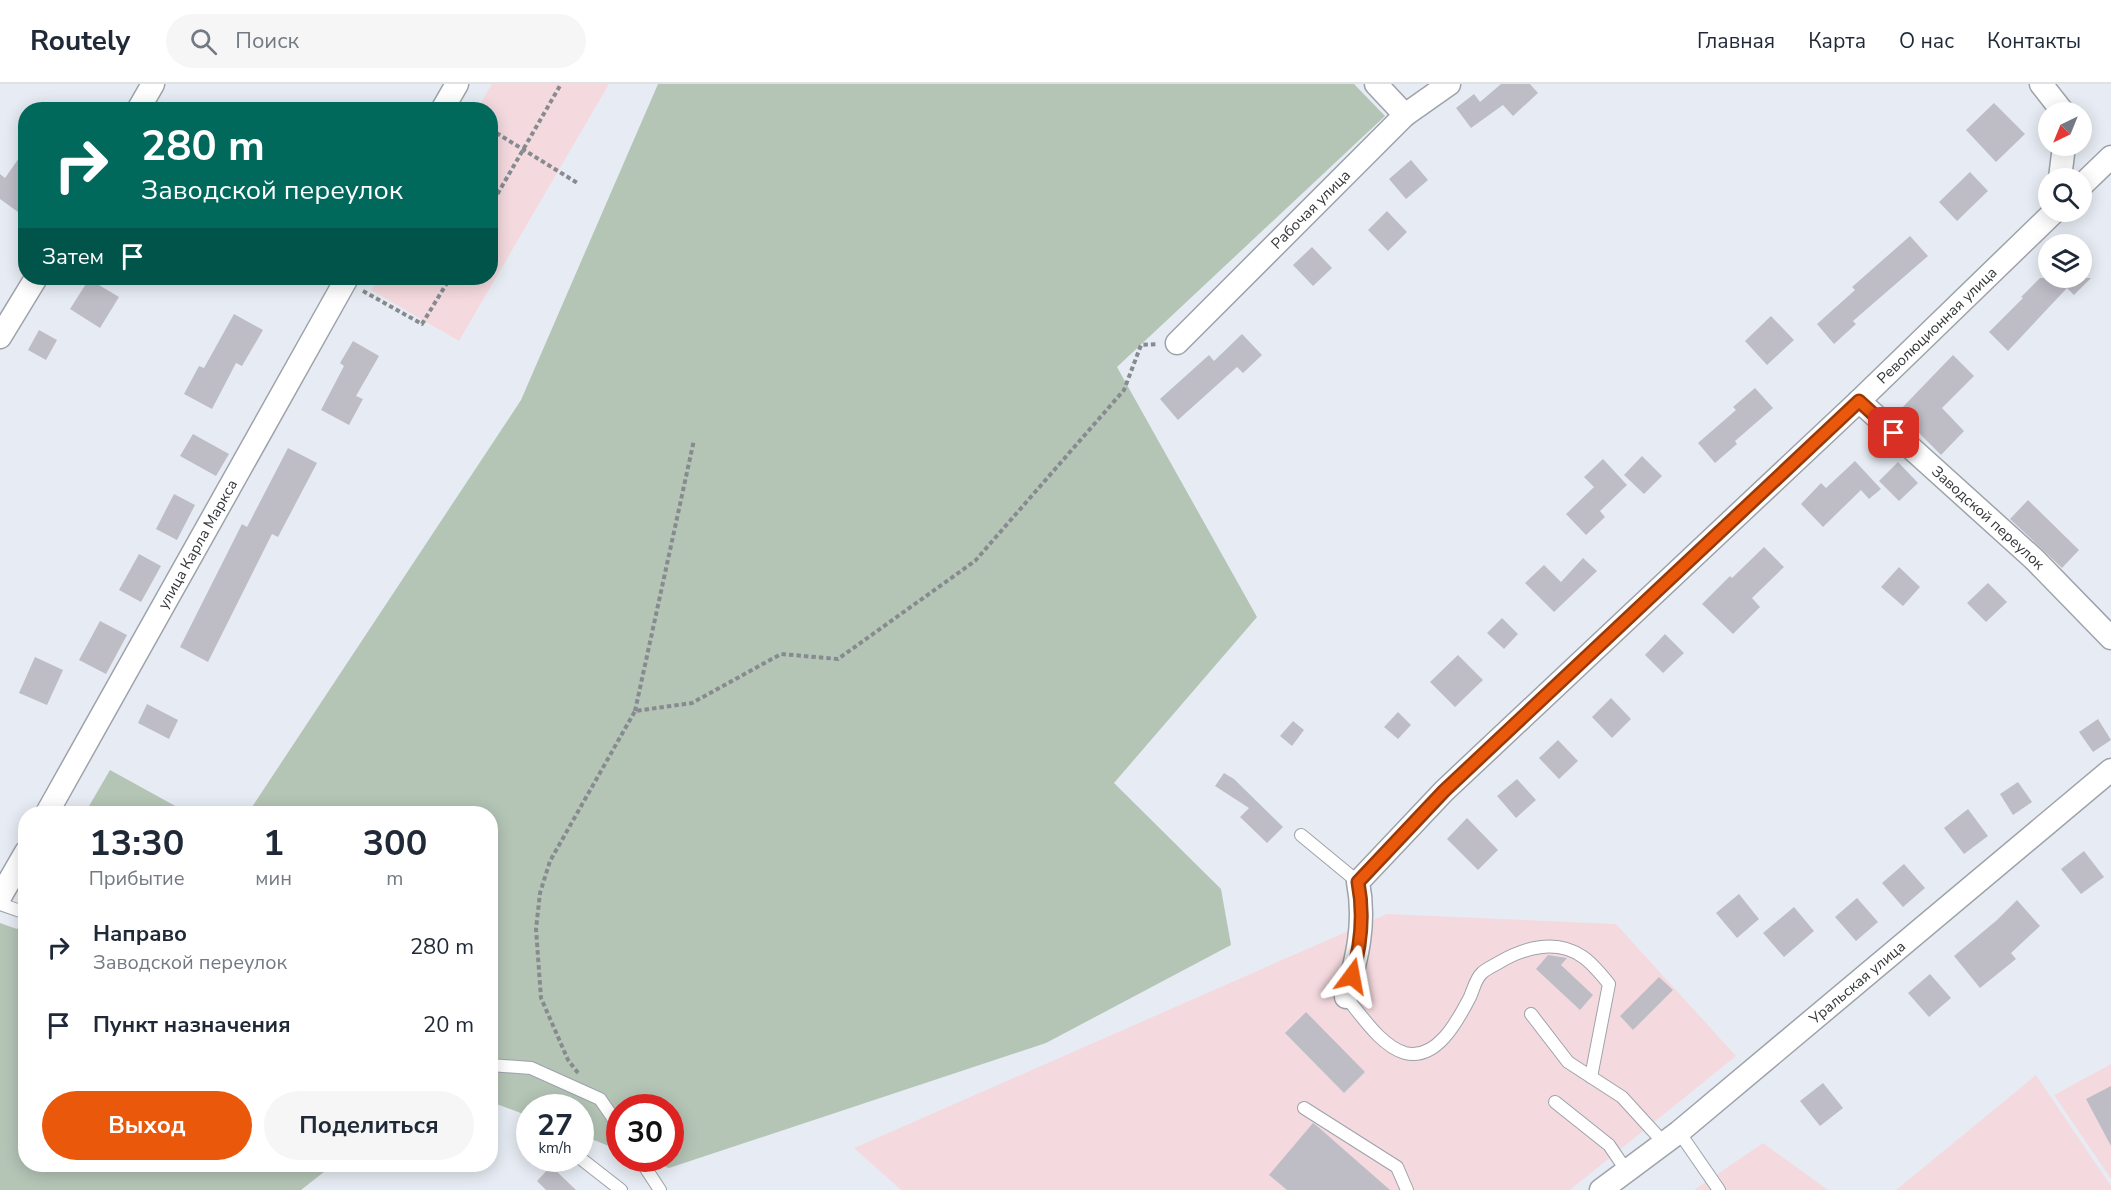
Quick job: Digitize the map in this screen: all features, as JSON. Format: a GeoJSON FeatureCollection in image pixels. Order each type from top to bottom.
{"type":"FeatureCollection","features":[{"type":"Feature","properties":{"kind":"street"},"geometry":{"type":"LineString","coordinates":[[143,102],[153,84]]}},
{"type":"Feature","properties":{"kind":"street"},"geometry":{"type":"LineString","coordinates":[[447,102],[457,84]]}},
{"type":"Feature","properties":{"kind":"street"},"geometry":{"type":"LineString","coordinates":[[1376,84],[1405,115]]}},
{"type":"Feature","properties":{"kind":"street","name":"Рабочая улица"},"geometry":{"type":"LineString","coordinates":[[1177,343],[1405,115],[1449,84]]}},
{"type":"Feature","properties":{"kind":"street"},"geometry":{"type":"LineString","coordinates":[[2041,84],[2055,102]]}},
{"type":"Feature","properties":{"kind":"street"},"geometry":{"type":"LineString","coordinates":[[2092,175],[2111,157]]}},
{"type":"Feature","properties":{"kind":"street","name":"Революционная улица"},"geometry":{"type":"LineString","coordinates":[[1358,882],[1444,791],[1859,401],[2044,222]]}},
{"type":"Feature","properties":{"kind":"street"},"geometry":{"type":"LineString","coordinates":[[0,337],[32,285]]}},
{"type":"Feature","properties":{"kind":"street","name":"улица Карла Маркса"},"geometry":{"type":"LineString","coordinates":[[51,806],[343,285]]}},
{"type":"Feature","properties":{"kind":"street","name":"Заводской переулок"},"geometry":{"type":"LineString","coordinates":[[1859,401],[2034,559],[2111,638]]}},
{"type":"Feature","properties":{"kind":"street","name":"Уральская улица"},"geometry":{"type":"LineString","coordinates":[[1601,1190],[1671,1137],[2111,770]]}},
{"type":"Feature","properties":{"kind":"street"},"geometry":{"type":"LineString","coordinates":[[0,897],[18,866]]}},
{"type":"Feature","properties":{"kind":"street"},"geometry":{"type":"LineString","coordinates":[[1346,998],[1358,955],[1362,904],[1358,882]]}},
{"type":"Feature","properties":{"kind":"lane"},"geometry":{"type":"LineString","coordinates":[[1301,835],[1358,882]]}},
{"type":"Feature","properties":{"kind":"lane"},"geometry":{"type":"LineString","coordinates":[[0,904],[18,910]]}},
{"type":"Feature","properties":{"kind":"lane"},"geometry":{"type":"LineString","coordinates":[[1346,998],[1394,1048],[1407,1053],[1421,1053],[1434,1046],[1453,1027],[1481,973],[1515,953],[1537,946],[1568,950],[1583,956],[1609,984],[1591,1077]]}},
{"type":"Feature","properties":{"kind":"lane"},"geometry":{"type":"LineString","coordinates":[[1531,1014],[1568,1062],[1622,1097],[1671,1137],[1719,1190]]}},
{"type":"Feature","properties":{"kind":"lane"},"geometry":{"type":"LineString","coordinates":[[498,1066],[531,1068],[600,1099],[606,1108]]}},
{"type":"Feature","properties":{"kind":"lane"},"geometry":{"type":"LineString","coordinates":[[1555,1102],[1609,1145],[1626,1170]]}},
{"type":"Feature","properties":{"kind":"lane"},"geometry":{"type":"LineString","coordinates":[[1304,1108],[1397,1167],[1407,1190]]}},
{"type":"Feature","properties":{"kind":"lane"},"geometry":{"type":"LineString","coordinates":[[594,1169],[621,1190]]}},
{"type":"Feature","properties":{"kind":"lane"},"geometry":{"type":"LineString","coordinates":[[648,1172],[660,1190]]}},
{"type":"Feature","properties":{"kind":"path"},"geometry":{"type":"LineString","coordinates":[[498,194],[561,84]]}},
{"type":"Feature","properties":{"kind":"path"},"geometry":{"type":"LineString","coordinates":[[498,134],[579,184]]}},
{"type":"Feature","properties":{"kind":"path"},"geometry":{"type":"LineString","coordinates":[[356,285],[422,324],[446,285]]}},
{"type":"Feature","properties":{"kind":"path"},"geometry":{"type":"LineString","coordinates":[[635,711],[692,703],[781,654],[838,659],[975,561],[1124,390],[1141,345],[1177,343]]}},
{"type":"Feature","properties":{"kind":"path"},"geometry":{"type":"LineString","coordinates":[[600,1099],[568,1060],[541,998],[536,929],[540,893],[550,861],[635,711],[694,440]]}},
{"type":"Feature","properties":{"kind":"shaded area"},"geometry":{"type":"Polygon","coordinates":[[[492,84],[609,84],[498,274],[498,102],[481,102],[492,84]]]}},
{"type":"Feature","properties":{"kind":"shaded area"},"geometry":{"type":"Polygon","coordinates":[[[374,285],[492,285],[459,341],[371,290],[374,285]]]}},
{"type":"Feature","properties":{"kind":"shaded area"},"geometry":{"type":"Polygon","coordinates":[[[1387,914],[1616,924],[1736,1056],[1570,1190],[901,1190],[854,1148],[1387,914]]]}},
{"type":"Feature","properties":{"kind":"shaded area"},"geometry":{"type":"Polygon","coordinates":[[[2111,1064],[2111,1179],[2054,1095],[2111,1064]]]}},
{"type":"Feature","properties":{"kind":"shaded area"},"geometry":{"type":"Polygon","coordinates":[[[2036,1075],[2111,1186],[2111,1190],[1896,1190],[2036,1075]]]}},
{"type":"Feature","properties":{"kind":"shaded area"},"geometry":{"type":"Polygon","coordinates":[[[1763,1143],[1828,1190],[1694,1190],[1763,1143]]]}},
{"type":"Feature","properties":{"kind":"green space"},"geometry":{"type":"Polygon","coordinates":[[[658,84],[1354,84],[1385,116],[1117,367],[1257,617],[1114,783],[1221,889],[1231,945],[1046,1043],[684,1163],[684,1094],[606,1094],[606,1145],[594,1140],[594,1094],[516,1094],[516,1111],[498,1105],[498,806],[253,806],[521,400],[658,84]]]}},
{"type":"Feature","properties":{"kind":"green space"},"geometry":{"type":"Polygon","coordinates":[[[110,770],[175,806],[89,806],[110,770]]]}},
{"type":"Feature","properties":{"kind":"green space"},"geometry":{"type":"Polygon","coordinates":[[[0,923],[17,929],[18,927],[18,1172],[324,1172],[301,1190],[0,1190],[0,923]]]}},
{"type":"Feature","properties":{"kind":"building"},"geometry":{"type":"Polygon","coordinates":[[[1501,84],[1530,84],[1538,93],[1513,116],[1503,105],[1471,128],[1456,108],[1474,94],[1480,102],[1501,84]]]}},
{"type":"Feature","properties":{"kind":"building"},"geometry":{"type":"Polygon","coordinates":[[[1994,103],[2025,134],[1996,162],[1966,130],[1994,103]]]}},
{"type":"Feature","properties":{"kind":"building"},"geometry":{"type":"Polygon","coordinates":[[[18,159],[18,212],[0,199],[0,174],[5,178],[18,159]]]}},
{"type":"Feature","properties":{"kind":"building"},"geometry":{"type":"Polygon","coordinates":[[[1411,160],[1428,180],[1406,199],[1389,179],[1411,160]]]}},
{"type":"Feature","properties":{"kind":"building"},"geometry":{"type":"Polygon","coordinates":[[[1970,172],[1988,191],[1957,221],[1939,202],[1970,172]]]}},
{"type":"Feature","properties":{"kind":"building"},"geometry":{"type":"Polygon","coordinates":[[[1387,211],[1407,232],[1388,251],[1368,230],[1387,211]]]}},
{"type":"Feature","properties":{"kind":"building"},"geometry":{"type":"Polygon","coordinates":[[[1910,236],[1928,256],[1853,321],[1856,324],[1834,344],[1817,324],[1855,290],[1852,287],[1910,236]]]}},
{"type":"Feature","properties":{"kind":"building"},"geometry":{"type":"Polygon","coordinates":[[[1312,247],[1332,268],[1313,286],[1293,265],[1312,247]]]}},
{"type":"Feature","properties":{"kind":"building"},"geometry":{"type":"Polygon","coordinates":[[[2038,280],[2038,288],[2067,288],[2008,351],[1989,332],[2023,298],[2021,297],[2038,280]]]}},
{"type":"Feature","properties":{"kind":"building"},"geometry":{"type":"Polygon","coordinates":[[[85,285],[99,285],[119,297],[100,328],[70,309],[85,285]]]}},
{"type":"Feature","properties":{"kind":"building"},"geometry":{"type":"Polygon","coordinates":[[[2067,288],[2081,288],[2074,295],[2067,288]]]}},
{"type":"Feature","properties":{"kind":"building"},"geometry":{"type":"Polygon","coordinates":[[[234,314],[263,330],[242,366],[236,363],[212,409],[184,394],[199,366],[204,368],[234,314]]]}},
{"type":"Feature","properties":{"kind":"building"},"geometry":{"type":"Polygon","coordinates":[[[1771,316],[1794,340],[1767,365],[1745,341],[1771,316]]]}},
{"type":"Feature","properties":{"kind":"building"},"geometry":{"type":"Polygon","coordinates":[[[39,330],[57,340],[46,360],[28,350],[39,330]]]}},
{"type":"Feature","properties":{"kind":"building"},"geometry":{"type":"Polygon","coordinates":[[[1242,334],[1262,355],[1243,373],[1237,367],[1178,420],[1160,399],[1209,355],[1214,361],[1242,334]]]}},
{"type":"Feature","properties":{"kind":"building"},"geometry":{"type":"Polygon","coordinates":[[[353,341],[379,356],[356,396],[363,399],[349,425],[321,410],[344,366],[340,363],[353,341]]]}},
{"type":"Feature","properties":{"kind":"building"},"geometry":{"type":"Polygon","coordinates":[[[1953,355],[1974,376],[1942,408],[1964,431],[1941,455],[1898,412],[1953,355]]]}},
{"type":"Feature","properties":{"kind":"building"},"geometry":{"type":"Polygon","coordinates":[[[1755,388],[1773,408],[1735,441],[1737,444],[1715,463],[1698,443],[1736,410],[1733,407],[1755,388]]]}},
{"type":"Feature","properties":{"kind":"building"},"geometry":{"type":"Polygon","coordinates":[[[193,434],[229,454],[216,476],[180,456],[193,434]]]}},
{"type":"Feature","properties":{"kind":"building"},"geometry":{"type":"Polygon","coordinates":[[[288,448],[317,463],[278,537],[272,534],[208,662],[180,647],[242,524],[247,527],[288,448]]]}},
{"type":"Feature","properties":{"kind":"building"},"geometry":{"type":"Polygon","coordinates":[[[1642,456],[1662,476],[1644,494],[1624,475],[1642,456]]]}},
{"type":"Feature","properties":{"kind":"building"},"geometry":{"type":"Polygon","coordinates":[[[1603,459],[1627,485],[1600,511],[1605,517],[1586,535],[1566,514],[1594,487],[1584,477],[1603,459]]]}},
{"type":"Feature","properties":{"kind":"building"},"geometry":{"type":"Polygon","coordinates":[[[1855,461],[1881,489],[1869,499],[1861,490],[1823,527],[1801,504],[1821,483],[1826,488],[1855,461]]]}},
{"type":"Feature","properties":{"kind":"building"},"geometry":{"type":"Polygon","coordinates":[[[1898,462],[1918,483],[1899,501],[1879,481],[1898,462]]]}},
{"type":"Feature","properties":{"kind":"building"},"geometry":{"type":"Polygon","coordinates":[[[174,494],[195,505],[177,540],[156,529],[174,494]]]}},
{"type":"Feature","properties":{"kind":"building"},"geometry":{"type":"Polygon","coordinates":[[[2028,500],[2079,550],[2062,568],[2010,519],[2028,500]]]}},
{"type":"Feature","properties":{"kind":"building"},"geometry":{"type":"Polygon","coordinates":[[[1764,547],[1784,567],[1752,598],[1760,607],[1733,634],[1702,604],[1764,547]]]}},
{"type":"Feature","properties":{"kind":"building"},"geometry":{"type":"Polygon","coordinates":[[[139,554],[161,566],[141,602],[119,590],[139,554]]]}},
{"type":"Feature","properties":{"kind":"building"},"geometry":{"type":"Polygon","coordinates":[[[1583,558],[1597,571],[1554,612],[1525,583],[1544,565],[1561,582],[1583,558]]]}},
{"type":"Feature","properties":{"kind":"building"},"geometry":{"type":"Polygon","coordinates":[[[1899,567],[1920,587],[1903,606],[1881,587],[1899,567]]]}},
{"type":"Feature","properties":{"kind":"building"},"geometry":{"type":"Polygon","coordinates":[[[1988,583],[2007,602],[1986,622],[1967,603],[1988,583]]]}},
{"type":"Feature","properties":{"kind":"building"},"geometry":{"type":"Polygon","coordinates":[[[1502,618],[1518,634],[1504,649],[1487,633],[1502,618]]]}},
{"type":"Feature","properties":{"kind":"building"},"geometry":{"type":"Polygon","coordinates":[[[100,621],[127,635],[106,674],[79,660],[100,621]]]}},
{"type":"Feature","properties":{"kind":"building"},"geometry":{"type":"Polygon","coordinates":[[[1665,634],[1684,653],[1663,673],[1645,655],[1665,634]]]}},
{"type":"Feature","properties":{"kind":"building"},"geometry":{"type":"Polygon","coordinates":[[[1458,655],[1483,680],[1455,707],[1430,682],[1458,655]]]}},
{"type":"Feature","properties":{"kind":"building"},"geometry":{"type":"Polygon","coordinates":[[[35,657],[63,670],[47,705],[19,693],[35,657]]]}},
{"type":"Feature","properties":{"kind":"building"},"geometry":{"type":"Polygon","coordinates":[[[1611,698],[1631,719],[1612,738],[1592,717],[1611,698]]]}},
{"type":"Feature","properties":{"kind":"building"},"geometry":{"type":"Polygon","coordinates":[[[147,704],[178,720],[169,739],[138,723],[147,704]]]}},
{"type":"Feature","properties":{"kind":"building"},"geometry":{"type":"Polygon","coordinates":[[[1398,712],[1411,725],[1398,739],[1384,727],[1398,712]]]}},
{"type":"Feature","properties":{"kind":"building"},"geometry":{"type":"Polygon","coordinates":[[[2098,719],[2111,740],[2093,752],[2079,732],[2098,719]]]}},
{"type":"Feature","properties":{"kind":"building"},"geometry":{"type":"Polygon","coordinates":[[[1293,721],[1304,730],[1292,746],[1280,736],[1293,721]]]}},
{"type":"Feature","properties":{"kind":"building"},"geometry":{"type":"Polygon","coordinates":[[[1558,740],[1578,761],[1559,779],[1539,758],[1558,740]]]}},
{"type":"Feature","properties":{"kind":"building"},"geometry":{"type":"Polygon","coordinates":[[[1224,773],[1234,779],[1283,827],[1267,843],[1240,817],[1249,808],[1215,786],[1224,773]]]}},
{"type":"Feature","properties":{"kind":"building"},"geometry":{"type":"Polygon","coordinates":[[[1517,779],[1536,800],[1516,818],[1497,796],[1517,779]]]}},
{"type":"Feature","properties":{"kind":"building"},"geometry":{"type":"Polygon","coordinates":[[[2018,782],[2032,802],[2013,815],[2000,794],[2018,782]]]}},
{"type":"Feature","properties":{"kind":"building"},"geometry":{"type":"Polygon","coordinates":[[[1968,809],[1988,836],[1964,854],[1944,828],[1968,809]]]}},
{"type":"Feature","properties":{"kind":"building"},"geometry":{"type":"Polygon","coordinates":[[[1467,818],[1498,850],[1478,870],[1447,839],[1467,818]]]}},
{"type":"Feature","properties":{"kind":"building"},"geometry":{"type":"Polygon","coordinates":[[[2084,851],[2104,877],[2081,894],[2061,869],[2084,851]]]}},
{"type":"Feature","properties":{"kind":"building"},"geometry":{"type":"Polygon","coordinates":[[[1904,864],[1925,888],[1903,907],[1882,883],[1904,864]]]}},
{"type":"Feature","properties":{"kind":"building"},"geometry":{"type":"Polygon","coordinates":[[[1739,894],[1759,919],[1737,938],[1716,913],[1739,894]]]}},
{"type":"Feature","properties":{"kind":"building"},"geometry":{"type":"Polygon","coordinates":[[[1857,898],[1878,922],[1856,941],[1835,917],[1857,898]]]}},
{"type":"Feature","properties":{"kind":"building"},"geometry":{"type":"Polygon","coordinates":[[[2017,900],[2040,926],[2011,953],[2016,959],[1980,988],[1954,956],[2017,900]]]}},
{"type":"Feature","properties":{"kind":"building"},"geometry":{"type":"Polygon","coordinates":[[[1794,907],[1814,931],[1784,957],[1763,933],[1794,907]]]}},
{"type":"Feature","properties":{"kind":"building"},"geometry":{"type":"Polygon","coordinates":[[[1548,955],[1567,958],[1561,965],[1593,995],[1580,1010],[1536,969],[1548,955]]]}},
{"type":"Feature","properties":{"kind":"building"},"geometry":{"type":"Polygon","coordinates":[[[1930,974],[1951,998],[1929,1017],[1908,993],[1930,974]]]}},
{"type":"Feature","properties":{"kind":"building"},"geometry":{"type":"Polygon","coordinates":[[[1659,977],[1673,990],[1633,1030],[1620,1016],[1659,977]]]}},
{"type":"Feature","properties":{"kind":"building"},"geometry":{"type":"Polygon","coordinates":[[[1306,1012],[1365,1072],[1344,1093],[1285,1033],[1306,1012]]]}},
{"type":"Feature","properties":{"kind":"building"},"geometry":{"type":"Polygon","coordinates":[[[1823,1083],[1843,1108],[1820,1126],[1800,1101],[1823,1083]]]}},
{"type":"Feature","properties":{"kind":"building"},"geometry":{"type":"Polygon","coordinates":[[[2111,1086],[2111,1146],[2086,1099],[2111,1086]]]}},
{"type":"Feature","properties":{"kind":"building"},"geometry":{"type":"Polygon","coordinates":[[[1313,1123],[1390,1190],[1287,1190],[1269,1175],[1313,1123]]]}},
{"type":"Feature","properties":{"kind":"building"},"geometry":{"type":"Polygon","coordinates":[[[545,1172],[557,1172],[576,1190],[546,1190],[537,1181],[545,1172]]]}},
{"type":"Feature","properties":{"kind":"route"},"geometry":{"type":"LineString","coordinates":[[1352,976],[1358,955],[1362,904],[1358,882],[1444,791],[1859,401],[1894,433]]}}]}
